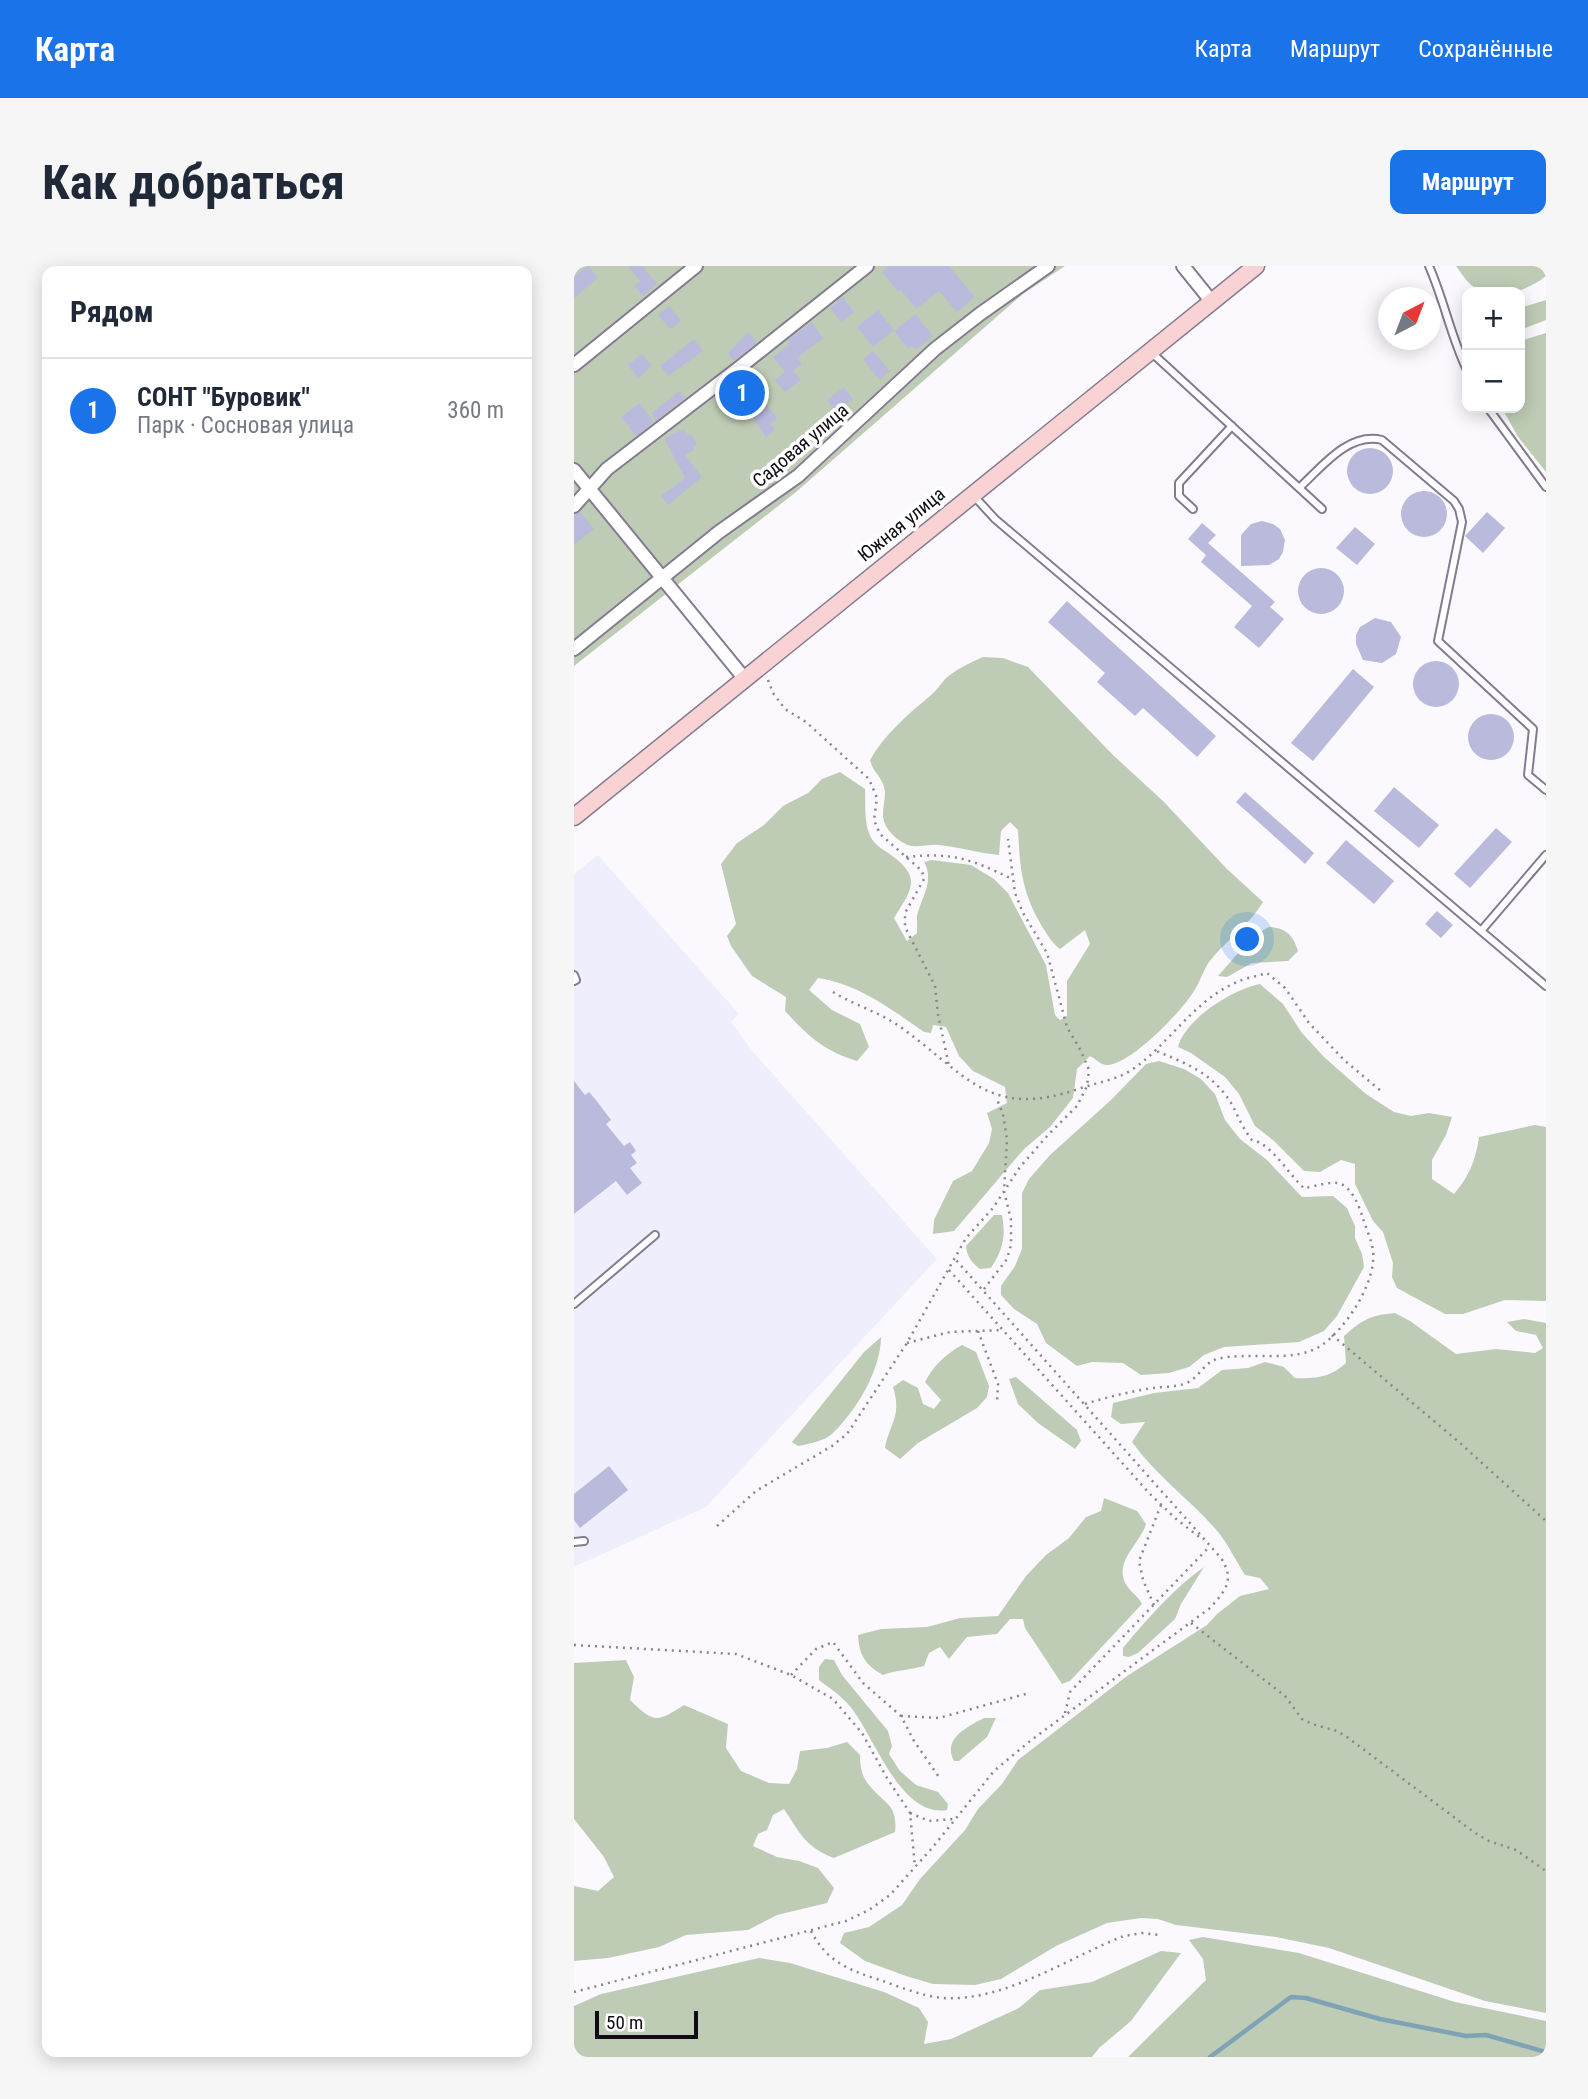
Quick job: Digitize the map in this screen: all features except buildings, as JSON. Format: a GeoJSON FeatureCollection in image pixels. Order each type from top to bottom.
{"type":"FeatureCollection","features":[{"type":"Feature","properties":{"kind":"street"},"geometry":{"type":"LineString","coordinates":[[574,365],[696,266]]}},
{"type":"Feature","properties":{"kind":"street"},"geometry":{"type":"LineString","coordinates":[[574,506],[607,469],[867,266]]}},
{"type":"Feature","properties":{"kind":"street","name":"Садовая улица"},"geometry":{"type":"LineString","coordinates":[[574,649],[719,532],[798,476],[935,349],[1048,266]]}},
{"type":"Feature","properties":{"kind":"street"},"geometry":{"type":"LineString","coordinates":[[1183,266],[1212,302]]}},
{"type":"Feature","properties":{"kind":"street","name":"Южная улица"},"geometry":{"type":"LineString","coordinates":[[574,817],[1256,266]]}},
{"type":"Feature","properties":{"kind":"street"},"geometry":{"type":"LineString","coordinates":[[574,470],[744,678]]}},
{"type":"Feature","properties":{"kind":"lane"},"geometry":{"type":"LineString","coordinates":[[1429,266],[1442,295],[1462,360]]}},
{"type":"Feature","properties":{"kind":"lane"},"geometry":{"type":"LineString","coordinates":[[1151,352],[1322,509]]}},
{"type":"Feature","properties":{"kind":"lane"},"geometry":{"type":"LineString","coordinates":[[1492,413],[1546,487]]}},
{"type":"Feature","properties":{"kind":"lane"},"geometry":{"type":"LineString","coordinates":[[1193,509],[1179,496],[1179,483],[1232,426]]}},
{"type":"Feature","properties":{"kind":"lane"},"geometry":{"type":"LineString","coordinates":[[1299,488],[1344,447],[1355,441],[1373,438],[1382,440],[1454,501],[1462,522],[1438,640],[1533,729],[1528,775],[1546,790]]}},
{"type":"Feature","properties":{"kind":"lane"},"geometry":{"type":"LineString","coordinates":[[972,494],[995,519],[1546,986]]}},
{"type":"Feature","properties":{"kind":"lane"},"geometry":{"type":"LineString","coordinates":[[1481,931],[1546,855]]}},
{"type":"Feature","properties":{"kind":"lane"},"geometry":{"type":"LineString","coordinates":[[574,975],[574,981]]}},
{"type":"Feature","properties":{"kind":"lane"},"geometry":{"type":"LineString","coordinates":[[574,1304],[655,1235]]}},
{"type":"Feature","properties":{"kind":"lane"},"geometry":{"type":"LineString","coordinates":[[574,1542],[584,1541]]}},
{"type":"Feature","properties":{"kind":"path"},"geometry":{"type":"LineString","coordinates":[[762,664],[773,693],[785,709],[806,722],[869,779],[877,798],[874,820],[880,834],[922,871],[924,879],[905,913],[905,927],[935,986],[949,1066]]}},
{"type":"Feature","properties":{"kind":"path"},"geometry":{"type":"LineString","coordinates":[[718,1526],[756,1491],[832,1446],[847,1434],[906,1343],[956,1259],[965,1238],[993,1208],[1030,1156],[1077,1106],[1087,1086],[1088,1070],[1067,1027],[1047,953],[1023,913],[1012,879],[1008,839]]}},
{"type":"Feature","properties":{"kind":"path"},"geometry":{"type":"LineString","coordinates":[[906,857],[934,854],[975,860],[1012,879]]}},
{"type":"Feature","properties":{"kind":"path"},"geometry":{"type":"LineString","coordinates":[[833,992],[898,1025],[979,1088],[996,1097],[1033,1099],[1056,1097],[1120,1076],[1135,1068],[1189,1015],[1216,994],[1237,982],[1267,972],[1285,988],[1309,1023],[1344,1060],[1381,1091]]}},
{"type":"Feature","properties":{"kind":"path"},"geometry":{"type":"LineString","coordinates":[[1085,1404],[1117,1394],[1182,1385],[1194,1380],[1213,1360],[1247,1355],[1288,1355],[1321,1346],[1349,1319],[1370,1276],[1373,1252],[1359,1206],[1351,1194],[1341,1185],[1332,1183],[1304,1188],[1293,1179],[1279,1158],[1247,1134],[1226,1094],[1216,1084],[1200,1070],[1154,1050]]}},
{"type":"Feature","properties":{"kind":"path"},"geometry":{"type":"LineString","coordinates":[[983,1290],[1007,1258],[1011,1245],[1011,1220],[1004,1191],[1007,1140],[1003,1114],[996,1097]]}},
{"type":"Feature","properties":{"kind":"path"},"geometry":{"type":"LineString","coordinates":[[574,1992],[811,1931],[846,1921],[869,1910],[890,1895],[994,1771],[1210,1608],[1228,1583],[1229,1574],[1225,1565],[1210,1546],[956,1259]]}},
{"type":"Feature","properties":{"kind":"path"},"geometry":{"type":"LineString","coordinates":[[949,1270],[1161,1504],[1210,1546]]}},
{"type":"Feature","properties":{"kind":"path"},"geometry":{"type":"LineString","coordinates":[[906,1343],[950,1332],[1003,1330]]}},
{"type":"Feature","properties":{"kind":"path"},"geometry":{"type":"LineString","coordinates":[[978,1331],[998,1384],[997,1404]]}},
{"type":"Feature","properties":{"kind":"path"},"geometry":{"type":"LineString","coordinates":[[1332,1335],[1460,1443],[1546,1521]]}},
{"type":"Feature","properties":{"kind":"path"},"geometry":{"type":"LineString","coordinates":[[1154,1605],[1143,1580],[1139,1562],[1161,1504]]}},
{"type":"Feature","properties":{"kind":"path"},"geometry":{"type":"LineString","coordinates":[[1065,1715],[1070,1692],[1210,1546]]}},
{"type":"Feature","properties":{"kind":"path"},"geometry":{"type":"LineString","coordinates":[[1191,1623],[1285,1696],[1302,1719],[1348,1737],[1475,1833],[1516,1850],[1546,1871]]}},
{"type":"Feature","properties":{"kind":"path"},"geometry":{"type":"LineString","coordinates":[[791,1675],[816,1649],[833,1642],[863,1684],[901,1717],[939,1777]]}},
{"type":"Feature","properties":{"kind":"path"},"geometry":{"type":"LineString","coordinates":[[574,1644],[736,1654],[791,1675],[833,1699],[848,1715],[910,1813],[915,1867]]}},
{"type":"Feature","properties":{"kind":"path"},"geometry":{"type":"LineString","coordinates":[[901,1717],[939,1718],[1029,1693]]}},
{"type":"Feature","properties":{"kind":"path"},"geometry":{"type":"LineString","coordinates":[[910,1813],[929,1821],[955,1819]]}},
{"type":"Feature","properties":{"kind":"path"},"geometry":{"type":"LineString","coordinates":[[811,1931],[818,1947],[834,1962],[859,1973],[943,1998],[989,1993],[1026,1981],[1124,1936],[1142,1933],[1159,1936]]}},
{"type":"Feature","properties":{"kind":"shaded area"},"geometry":{"type":"Polygon","coordinates":[[[598,855],[739,1014],[731,1022],[754,1053],[937,1259],[706,1507],[574,1567],[574,874],[598,855]]]}},
{"type":"Feature","properties":{"kind":"green space"},"geometry":{"type":"Polygon","coordinates":[[[574,266],[1065,266],[1023,294],[796,492],[574,666],[574,266]]]}},
{"type":"Feature","properties":{"kind":"green space"},"geometry":{"type":"Polygon","coordinates":[[[1456,266],[1545,266],[1546,276],[1525,288],[1474,287],[1456,266]]]}},
{"type":"Feature","properties":{"kind":"green space"},"geometry":{"type":"Polygon","coordinates":[[[1546,300],[1546,320],[1525,328],[1525,306],[1546,300]]]}},
{"type":"Feature","properties":{"kind":"green space"},"geometry":{"type":"Polygon","coordinates":[[[1546,333],[1546,472],[1518,437],[1505,413],[1525,413],[1525,339],[1546,333]]]}},
{"type":"Feature","properties":{"kind":"green space"},"geometry":{"type":"Polygon","coordinates":[[[983,657],[1003,658],[1028,667],[1113,755],[1163,801],[1226,868],[1263,902],[1209,962],[1194,991],[1168,1023],[1119,1062],[1106,1065],[1090,1056],[1077,1069],[1073,1098],[1050,1127],[1024,1149],[954,1231],[933,1234],[934,1220],[953,1181],[972,1171],[989,1143],[992,1129],[987,1113],[1007,1103],[1005,1087],[973,1071],[959,1056],[946,1027],[933,1025],[931,1033],[924,1032],[887,1006],[860,992],[818,978],[809,990],[832,1010],[860,1024],[869,1047],[857,1061],[817,1042],[785,1011],[786,997],[752,976],[731,946],[727,936],[736,924],[721,864],[737,843],[764,825],[783,806],[808,793],[822,779],[840,772],[865,789],[870,836],[878,846],[901,863],[910,878],[909,892],[894,918],[907,941],[917,933],[917,916],[928,883],[924,862],[932,860],[971,865],[994,879],[1008,893],[1046,965],[1055,1015],[1060,1020],[1067,1016],[1067,981],[1090,944],[1085,930],[1060,949],[1043,928],[1023,881],[1018,830],[1010,822],[1001,831],[999,855],[939,845],[908,845],[894,836],[884,821],[885,789],[870,760],[889,734],[945,679],[958,669],[983,657]]]}},
{"type":"Feature","properties":{"kind":"green space"},"geometry":{"type":"Polygon","coordinates":[[[1269,927],[1288,933],[1294,941],[1298,951],[1288,961],[1252,963],[1227,977],[1218,976],[1254,935],[1269,927]]]}},
{"type":"Feature","properties":{"kind":"green space"},"geometry":{"type":"Polygon","coordinates":[[[1260,984],[1283,1004],[1302,1033],[1324,1057],[1366,1094],[1394,1112],[1411,1116],[1429,1113],[1452,1117],[1446,1135],[1432,1160],[1432,1179],[1454,1194],[1471,1167],[1479,1137],[1535,1125],[1546,1127],[1546,1301],[1505,1300],[1463,1314],[1445,1314],[1397,1288],[1392,1277],[1393,1263],[1383,1232],[1373,1221],[1355,1184],[1355,1164],[1341,1160],[1320,1172],[1304,1171],[1255,1126],[1239,1094],[1225,1077],[1178,1047],[1182,1036],[1200,1016],[1237,992],[1260,984]]]}},
{"type":"Feature","properties":{"kind":"green space"},"geometry":{"type":"Polygon","coordinates":[[[1159,1061],[1184,1069],[1201,1079],[1215,1094],[1225,1120],[1240,1139],[1267,1160],[1302,1197],[1333,1196],[1347,1208],[1355,1226],[1355,1238],[1364,1267],[1337,1316],[1324,1331],[1299,1342],[1224,1347],[1204,1355],[1189,1367],[1169,1373],[1141,1375],[1123,1363],[1092,1362],[1077,1366],[1046,1343],[1037,1324],[1014,1309],[1001,1295],[1001,1286],[1015,1266],[1022,1249],[1022,1193],[1029,1179],[1050,1155],[1146,1064],[1159,1061]]]}},
{"type":"Feature","properties":{"kind":"green space"},"geometry":{"type":"Polygon","coordinates":[[[994,1215],[1002,1215],[1002,1243],[991,1268],[980,1269],[970,1259],[966,1246],[994,1215]]]}},
{"type":"Feature","properties":{"kind":"green space"},"geometry":{"type":"Polygon","coordinates":[[[1395,1313],[1456,1354],[1496,1349],[1535,1353],[1543,1348],[1536,1335],[1516,1331],[1507,1322],[1524,1319],[1546,1323],[1546,2013],[1485,2001],[1329,1948],[1276,1937],[1176,1925],[1158,1919],[1141,1918],[1107,1923],[1056,1946],[1001,1979],[975,1985],[933,1984],[906,1976],[865,1961],[840,1943],[844,1933],[869,1927],[902,1905],[920,1879],[1002,1784],[1018,1760],[1127,1676],[1207,1625],[1240,1596],[1269,1589],[1260,1578],[1245,1575],[1219,1533],[1152,1466],[1132,1442],[1145,1422],[1121,1424],[1111,1417],[1113,1403],[1154,1393],[1198,1388],[1222,1370],[1248,1368],[1265,1362],[1284,1367],[1295,1378],[1323,1376],[1346,1363],[1344,1336],[1367,1319],[1395,1313]]]}},
{"type":"Feature","properties":{"kind":"green space"},"geometry":{"type":"Polygon","coordinates":[[[881,1337],[872,1375],[859,1401],[842,1424],[830,1436],[821,1440],[798,1446],[792,1442],[864,1352],[881,1337]]]}},
{"type":"Feature","properties":{"kind":"green space"},"geometry":{"type":"Polygon","coordinates":[[[962,1345],[976,1352],[989,1386],[987,1397],[977,1408],[918,1443],[900,1459],[885,1448],[896,1412],[893,1387],[903,1380],[918,1388],[923,1404],[934,1409],[941,1400],[925,1382],[941,1360],[962,1345]]]}},
{"type":"Feature","properties":{"kind":"green space"},"geometry":{"type":"Polygon","coordinates":[[[1016,1377],[1077,1430],[1081,1441],[1075,1449],[1038,1423],[1018,1404],[1009,1379],[1016,1377]]]}},
{"type":"Feature","properties":{"kind":"green space"},"geometry":{"type":"Polygon","coordinates":[[[1104,1498],[1137,1511],[1146,1524],[1123,1569],[1127,1586],[1142,1604],[1070,1681],[1062,1684],[1025,1628],[1023,1619],[1010,1619],[997,1634],[967,1637],[949,1659],[940,1647],[929,1653],[924,1666],[883,1675],[864,1659],[858,1635],[881,1629],[927,1627],[960,1618],[998,1616],[1026,1576],[1046,1555],[1069,1538],[1086,1517],[1101,1511],[1104,1498]]]}},
{"type":"Feature","properties":{"kind":"green space"},"geometry":{"type":"Polygon","coordinates":[[[1204,1567],[1175,1619],[1138,1653],[1129,1657],[1123,1656],[1123,1648],[1151,1615],[1204,1567]]]}},
{"type":"Feature","properties":{"kind":"green space"},"geometry":{"type":"Polygon","coordinates":[[[825,1659],[834,1660],[842,1675],[888,1731],[892,1746],[889,1754],[900,1771],[916,1785],[938,1792],[948,1804],[947,1810],[930,1809],[915,1801],[901,1788],[858,1717],[838,1694],[819,1680],[819,1667],[825,1659]]]}},
{"type":"Feature","properties":{"kind":"green space"},"geometry":{"type":"Polygon","coordinates":[[[626,1660],[634,1677],[630,1700],[638,1708],[655,1718],[667,1715],[684,1705],[728,1724],[726,1748],[741,1771],[769,1783],[789,1784],[797,1769],[800,1751],[827,1748],[847,1742],[860,1755],[862,1772],[867,1783],[892,1810],[895,1832],[834,1858],[810,1844],[784,1809],[773,1815],[767,1830],[758,1834],[753,1846],[777,1857],[818,1868],[834,1888],[827,1903],[777,1915],[748,1930],[686,1935],[659,1947],[608,1958],[574,1961],[574,1886],[598,1891],[614,1877],[604,1857],[574,1819],[574,1663],[626,1660]]]}},
{"type":"Feature","properties":{"kind":"green space"},"geometry":{"type":"Polygon","coordinates":[[[984,1718],[996,1718],[987,1737],[959,1761],[954,1761],[951,1746],[954,1740],[964,1730],[984,1718]]]}},
{"type":"Feature","properties":{"kind":"green space"},"geometry":{"type":"Polygon","coordinates":[[[1203,1937],[1299,1953],[1455,2002],[1546,2021],[1546,2057],[1128,2057],[1206,1980],[1203,1959],[1189,1940],[1203,1937]]]}},
{"type":"Feature","properties":{"kind":"green space"},"geometry":{"type":"Polygon","coordinates":[[[1161,1951],[1181,1953],[1131,2021],[1092,2057],[574,2057],[574,2006],[601,1994],[759,1958],[790,1963],[884,1992],[919,2008],[928,2022],[924,2044],[951,2039],[1019,2008],[1040,1990],[1092,1982],[1161,1951]]]}},
{"type":"Feature","properties":{"kind":"waterway"},"geometry":{"type":"LineString","coordinates":[[1210,2057],[1291,1997],[1306,1998],[1380,2019],[1466,2036],[1486,2035],[1546,2052]]}},
{"type":"Feature","properties":{"kind":"place","name":"СОНТ \"Буровик\""},"geometry":{"type":"Point","coordinates":[742,393]}}]}
